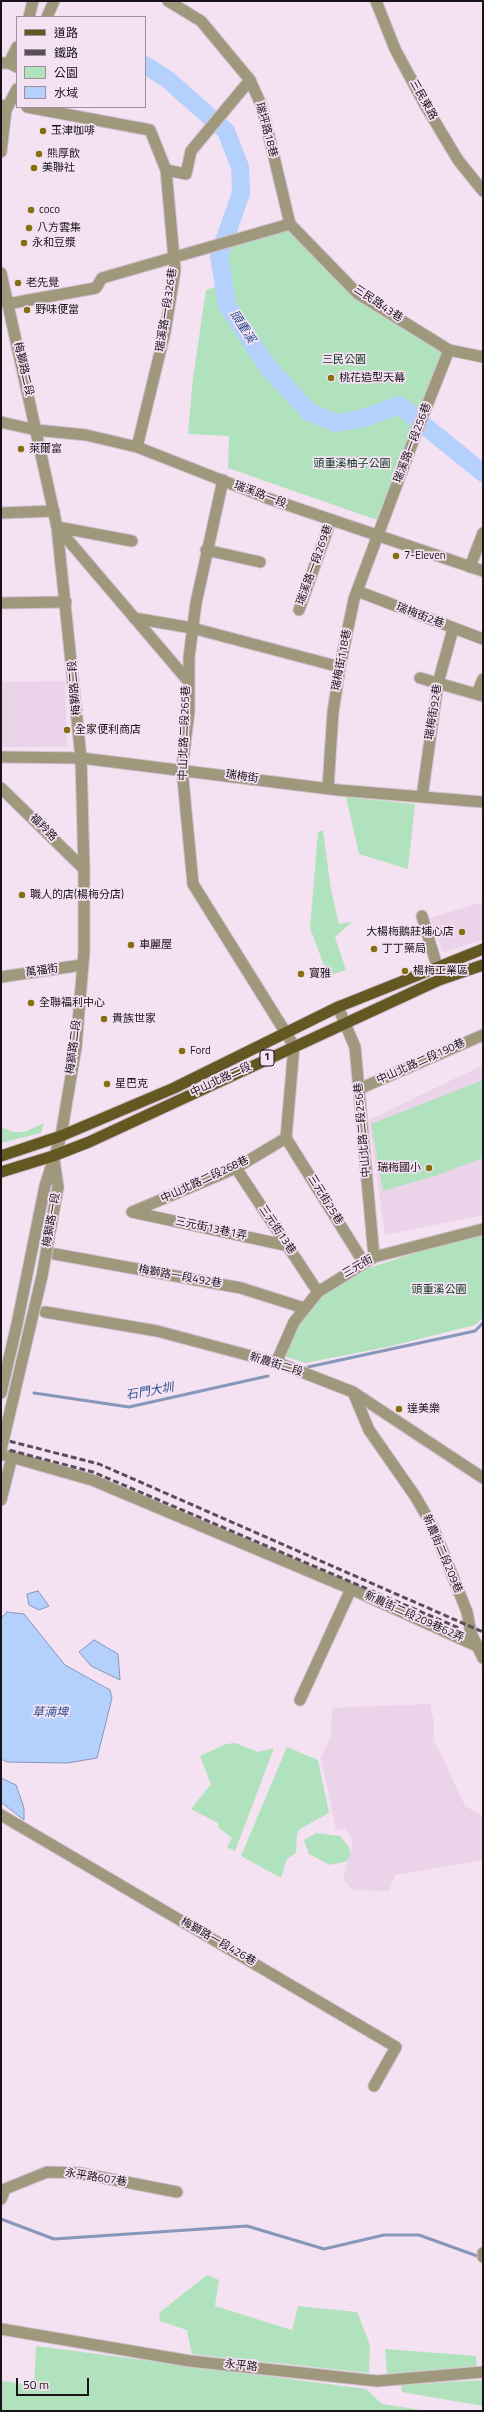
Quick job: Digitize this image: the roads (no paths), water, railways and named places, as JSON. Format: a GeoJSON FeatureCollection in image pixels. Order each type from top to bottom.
{"type":"FeatureCollection","features":[{"type":"Feature","properties":{"kind":"main road","name":"中山北路二段"},"geometry":{"type":"LineString","coordinates":[[1,1156],[61,1136],[174,1088],[338,1007],[437,966],[483,949]]}},
{"type":"Feature","properties":{"kind":"main road","name":"中山北路二段"},"geometry":{"type":"LineString","coordinates":[[1,1172],[53,1156],[89,1142],[439,980],[483,965]]}},
{"type":"Feature","properties":{"kind":"street"},"geometry":{"type":"LineString","coordinates":[[29,16],[33,1]]}},
{"type":"Feature","properties":{"kind":"street","name":"瑞坪路18巷"},"geometry":{"type":"LineString","coordinates":[[168,1],[201,22],[250,80],[262,107],[290,224]]}},
{"type":"Feature","properties":{"kind":"street","name":"三民東路"},"geometry":{"type":"LineString","coordinates":[[376,1],[396,49],[425,105],[458,160],[483,190]]}},
{"type":"Feature","properties":{"kind":"street"},"geometry":{"type":"LineString","coordinates":[[47,16],[53,3]]}},
{"type":"Feature","properties":{"kind":"street"},"geometry":{"type":"LineString","coordinates":[[9,64],[16,49]]}},
{"type":"Feature","properties":{"kind":"street"},"geometry":{"type":"LineString","coordinates":[[166,170],[186,174],[191,151],[250,80]]}},
{"type":"Feature","properties":{"kind":"street"},"geometry":{"type":"LineString","coordinates":[[1,152],[9,105],[16,91]]}},
{"type":"Feature","properties":{"kind":"street","name":"瑞溪路一段326巷"},"geometry":{"type":"LineString","coordinates":[[32,108],[150,130],[166,170],[175,270],[165,332],[137,447]]}},
{"type":"Feature","properties":{"kind":"street"},"geometry":{"type":"LineString","coordinates":[[7,304],[96,288],[102,278],[290,224]]}},
{"type":"Feature","properties":{"kind":"street","name":"三民路43巷"},"geometry":{"type":"LineString","coordinates":[[290,224],[357,293],[450,350],[483,357]]}},
{"type":"Feature","properties":{"kind":"street","name":"梅獅路二段"},"geometry":{"type":"LineString","coordinates":[[1,273],[7,304],[27,382],[57,526],[81,758],[84,869],[82,966],[76,1047],[61,1136],[53,1156]]}},
{"type":"Feature","properties":{"kind":"street","name":"瑞溪路一段256巷"},"geometry":{"type":"LineString","coordinates":[[377,536],[426,406],[450,350]]}},
{"type":"Feature","properties":{"kind":"street","name":"瑞溪路一段"},"geometry":{"type":"LineString","coordinates":[[1,422],[36,430],[86,434],[137,447],[331,520],[483,571]]}},
{"type":"Feature","properties":{"kind":"street"},"geometry":{"type":"LineString","coordinates":[[189,682],[192,628],[206,550],[222,480]]}},
{"type":"Feature","properties":{"kind":"street"},"geometry":{"type":"LineString","coordinates":[[1,513],[54,511]]}},
{"type":"Feature","properties":{"kind":"street","name":"瑞溪路一段269巷"},"geometry":{"type":"LineString","coordinates":[[299,610],[331,520]]}},
{"type":"Feature","properties":{"kind":"street"},"geometry":{"type":"LineString","coordinates":[[57,526],[132,540]]}},
{"type":"Feature","properties":{"kind":"street","name":"中山北路二段265巷"},"geometry":{"type":"LineString","coordinates":[[57,526],[189,682],[189,711],[182,769],[193,884],[286,1032]]}},
{"type":"Feature","properties":{"kind":"street"},"geometry":{"type":"LineString","coordinates":[[470,567],[483,533]]}},
{"type":"Feature","properties":{"kind":"street","name":"瑞梅街118巷"},"geometry":{"type":"LineString","coordinates":[[328,788],[333,714],[340,667],[357,591],[377,536]]}},
{"type":"Feature","properties":{"kind":"street"},"geometry":{"type":"LineString","coordinates":[[206,550],[260,562]]}},
{"type":"Feature","properties":{"kind":"street","name":"瑞梅街2巷"},"geometry":{"type":"LineString","coordinates":[[357,591],[483,639]]}},
{"type":"Feature","properties":{"kind":"street"},"geometry":{"type":"LineString","coordinates":[[1,604],[66,602]]}},
{"type":"Feature","properties":{"kind":"street"},"geometry":{"type":"LineString","coordinates":[[134,618],[192,628],[340,667]]}},
{"type":"Feature","properties":{"kind":"street","name":"瑞梅街92巷"},"geometry":{"type":"LineString","coordinates":[[422,797],[438,683],[453,628]]}},
{"type":"Feature","properties":{"kind":"street"},"geometry":{"type":"LineString","coordinates":[[420,678],[480,695],[483,679]]}},
{"type":"Feature","properties":{"kind":"street","name":"瑞梅街"},"geometry":{"type":"LineString","coordinates":[[1,757],[81,758],[182,769],[328,788],[483,802]]}},
{"type":"Feature","properties":{"kind":"street","name":"福羚路"},"geometry":{"type":"LineString","coordinates":[[1,788],[84,869]]}},
{"type":"Feature","properties":{"kind":"street"},"geometry":{"type":"LineString","coordinates":[[422,916],[437,966]]}},
{"type":"Feature","properties":{"kind":"street","name":"萬福街"},"geometry":{"type":"LineString","coordinates":[[1,977],[82,966]]}},
{"type":"Feature","properties":{"kind":"street","name":"中山北路二段256巷"},"geometry":{"type":"LineString","coordinates":[[338,1007],[355,1047],[374,1257]]}},
{"type":"Feature","properties":{"kind":"street"},"geometry":{"type":"LineString","coordinates":[[286,1032],[294,1046],[286,1138]]}},
{"type":"Feature","properties":{"kind":"street","name":"中山北路二段190巷"},"geometry":{"type":"LineString","coordinates":[[359,1089],[483,1035]]}},
{"type":"Feature","properties":{"kind":"street","name":"中山北路二段268巷"},"geometry":{"type":"LineString","coordinates":[[132,1212],[236,1168],[286,1138]]}},
{"type":"Feature","properties":{"kind":"street","name":"三元街25巷"},"geometry":{"type":"LineString","coordinates":[[286,1138],[364,1263]]}},
{"type":"Feature","properties":{"kind":"street","name":"梅獅路一段"},"geometry":{"type":"LineString","coordinates":[[1,1393],[17,1324],[44,1186],[53,1156]]}},
{"type":"Feature","properties":{"kind":"street","name":"梅獅路一段"},"geometry":{"type":"LineString","coordinates":[[1,1450],[42,1276],[58,1188],[53,1156]]}},
{"type":"Feature","properties":{"kind":"street","name":"三元街13巷"},"geometry":{"type":"LineString","coordinates":[[236,1168],[318,1292]]}},
{"type":"Feature","properties":{"kind":"street","name":"三元街13巷1弄"},"geometry":{"type":"LineString","coordinates":[[132,1212],[289,1246]]}},
{"type":"Feature","properties":{"kind":"street","name":"三元街"},"geometry":{"type":"LineString","coordinates":[[276,1363],[294,1322],[318,1292],[374,1257],[483,1229]]}},
{"type":"Feature","properties":{"kind":"street","name":"梅獅路一段492巷"},"geometry":{"type":"LineString","coordinates":[[55,1254],[241,1288],[304,1308]]}},
{"type":"Feature","properties":{"kind":"street","name":"新農街二段"},"geometry":{"type":"LineString","coordinates":[[46,1312],[157,1331],[276,1363],[353,1392],[483,1478]]}},
{"type":"Feature","properties":{"kind":"street","name":"新農街二段209巷"},"geometry":{"type":"LineString","coordinates":[[353,1392],[369,1430],[415,1496],[433,1527],[467,1612],[471,1634],[479,1646],[483,1658]]}},
{"type":"Feature","properties":{"kind":"street"},"geometry":{"type":"LineString","coordinates":[[1,1454],[92,1480],[351,1589]]}},
{"type":"Feature","properties":{"kind":"street"},"geometry":{"type":"LineString","coordinates":[[1,1500],[12,1457]]}},
{"type":"Feature","properties":{"kind":"street","name":"新農街二段209巷62弄"},"geometry":{"type":"LineString","coordinates":[[300,1700],[351,1589],[479,1646]]}},
{"type":"Feature","properties":{"kind":"street","name":"梅獅路一段426巷"},"geometry":{"type":"LineString","coordinates":[[1,1815],[396,2047],[374,2086]]}},
{"type":"Feature","properties":{"kind":"street","name":"永平路607巷"},"geometry":{"type":"LineString","coordinates":[[1,2198],[5,2189],[47,2172],[79,2173],[177,2192]]}},
{"type":"Feature","properties":{"kind":"street","name":"永平路"},"geometry":{"type":"LineString","coordinates":[[1,2329],[190,2361],[377,2382],[483,2372]]}},
{"type":"Feature","properties":{"kind":"water"},"geometry":{"type":"Polygon","coordinates":[[[38,1591],[49,1606],[39,1610],[29,1605],[27,1594],[38,1591]]]}},
{"type":"Feature","properties":{"kind":"water","name":"草湳埤"},"geometry":{"type":"Polygon","coordinates":[[[7,1612],[24,1614],[65,1665],[110,1690],[112,1698],[97,1758],[67,1763],[7,1762],[1,1759],[1,1618],[7,1612]]]}},
{"type":"Feature","properties":{"kind":"water"},"geometry":{"type":"Polygon","coordinates":[[[94,1640],[118,1654],[120,1680],[91,1666],[79,1652],[94,1640]]]}},
{"type":"Feature","properties":{"kind":"water"},"geometry":{"type":"Polygon","coordinates":[[[1,1778],[16,1785],[24,1808],[24,1820],[1,1802],[1,1778]]]}},
{"type":"Feature","properties":{"kind":"waterway","name":"頭重溪"},"geometry":{"type":"LineString","coordinates":[[146,66],[167,79],[226,131],[240,167],[241,193],[219,256],[227,305],[268,367],[309,412],[336,423],[364,418],[399,405],[483,473]]}},
{"type":"Feature","properties":{"kind":"waterway","name":"石門大圳"},"geometry":{"type":"LineString","coordinates":[[308,1367],[475,1331],[483,1323]]}},
{"type":"Feature","properties":{"kind":"waterway","name":"石門大圳"},"geometry":{"type":"LineString","coordinates":[[34,1393],[129,1407],[268,1376]]}},
{"type":"Feature","properties":{"kind":"waterway"},"geometry":{"type":"LineString","coordinates":[[1,2219],[54,2239],[247,2226],[324,2249],[384,2235],[419,2235],[480,2257]]}},
{"type":"Feature","properties":{"kind":"railway"},"geometry":{"type":"LineString","coordinates":[[1,1439],[99,1464],[483,1632]]}},
{"type":"Feature","properties":{"kind":"railway"},"geometry":{"type":"LineString","coordinates":[[1,1448],[93,1472],[459,1628]]}},
{"type":"Feature","properties":{"kind":"place","name":"玉津咖啡"},"geometry":{"type":"Point","coordinates":[43,131]}},
{"type":"Feature","properties":{"kind":"place","name":"熊厚飲"},"geometry":{"type":"Point","coordinates":[39,154]}},
{"type":"Feature","properties":{"kind":"place","name":"美聯社"},"geometry":{"type":"Point","coordinates":[34,168]}},
{"type":"Feature","properties":{"kind":"place","name":"coco"},"geometry":{"type":"Point","coordinates":[31,210]}},
{"type":"Feature","properties":{"kind":"place","name":"八方雲集"},"geometry":{"type":"Point","coordinates":[29,228]}},
{"type":"Feature","properties":{"kind":"place","name":"永和豆漿"},"geometry":{"type":"Point","coordinates":[24,243]}},
{"type":"Feature","properties":{"kind":"place","name":"老先覺"},"geometry":{"type":"Point","coordinates":[18,283]}},
{"type":"Feature","properties":{"kind":"place","name":"野味便當"},"geometry":{"type":"Point","coordinates":[27,310]}},
{"type":"Feature","properties":{"kind":"place","name":"桃花造型天幕"},"geometry":{"type":"Point","coordinates":[331,378]}},
{"type":"Feature","properties":{"kind":"place","name":"萊爾富"},"geometry":{"type":"Point","coordinates":[21,449]}},
{"type":"Feature","properties":{"kind":"place","name":"7-Eleven"},"geometry":{"type":"Point","coordinates":[396,556]}},
{"type":"Feature","properties":{"kind":"place","name":"全家便利商店"},"geometry":{"type":"Point","coordinates":[67,730]}},
{"type":"Feature","properties":{"kind":"place","name":"職人的店(楊梅分店)"},"geometry":{"type":"Point","coordinates":[22,895]}},
{"type":"Feature","properties":{"kind":"place","name":"大楊梅鵝莊埔心店"},"geometry":{"type":"Point","coordinates":[462,932]}},
{"type":"Feature","properties":{"kind":"place","name":"車麗屋"},"geometry":{"type":"Point","coordinates":[131,945]}},
{"type":"Feature","properties":{"kind":"place","name":"丁丁藥局"},"geometry":{"type":"Point","coordinates":[374,949]}},
{"type":"Feature","properties":{"kind":"place","name":"楊梅工業區"},"geometry":{"type":"Point","coordinates":[405,971]}},
{"type":"Feature","properties":{"kind":"place","name":"寶雅"},"geometry":{"type":"Point","coordinates":[301,974]}},
{"type":"Feature","properties":{"kind":"place","name":"全聯福利中心"},"geometry":{"type":"Point","coordinates":[31,1003]}},
{"type":"Feature","properties":{"kind":"place","name":"貴族世家"},"geometry":{"type":"Point","coordinates":[104,1019]}},
{"type":"Feature","properties":{"kind":"place","name":"Ford"},"geometry":{"type":"Point","coordinates":[182,1051]}},
{"type":"Feature","properties":{"kind":"place","name":"星巴克"},"geometry":{"type":"Point","coordinates":[107,1084]}},
{"type":"Feature","properties":{"kind":"place","name":"瑞梅國小"},"geometry":{"type":"Point","coordinates":[429,1168]}},
{"type":"Feature","properties":{"kind":"place","name":"達美樂"},"geometry":{"type":"Point","coordinates":[399,1409]}},
{"type":"Feature","properties":{"kind":"park label","name":"三民公園"},"geometry":{"type":"Point","coordinates":[344,360]}},
{"type":"Feature","properties":{"kind":"park label","name":"頭重溪柚子公園"},"geometry":{"type":"Point","coordinates":[352,464]}},
{"type":"Feature","properties":{"kind":"park label","name":"頭重溪公園"},"geometry":{"type":"Point","coordinates":[439,1290]}}]}
